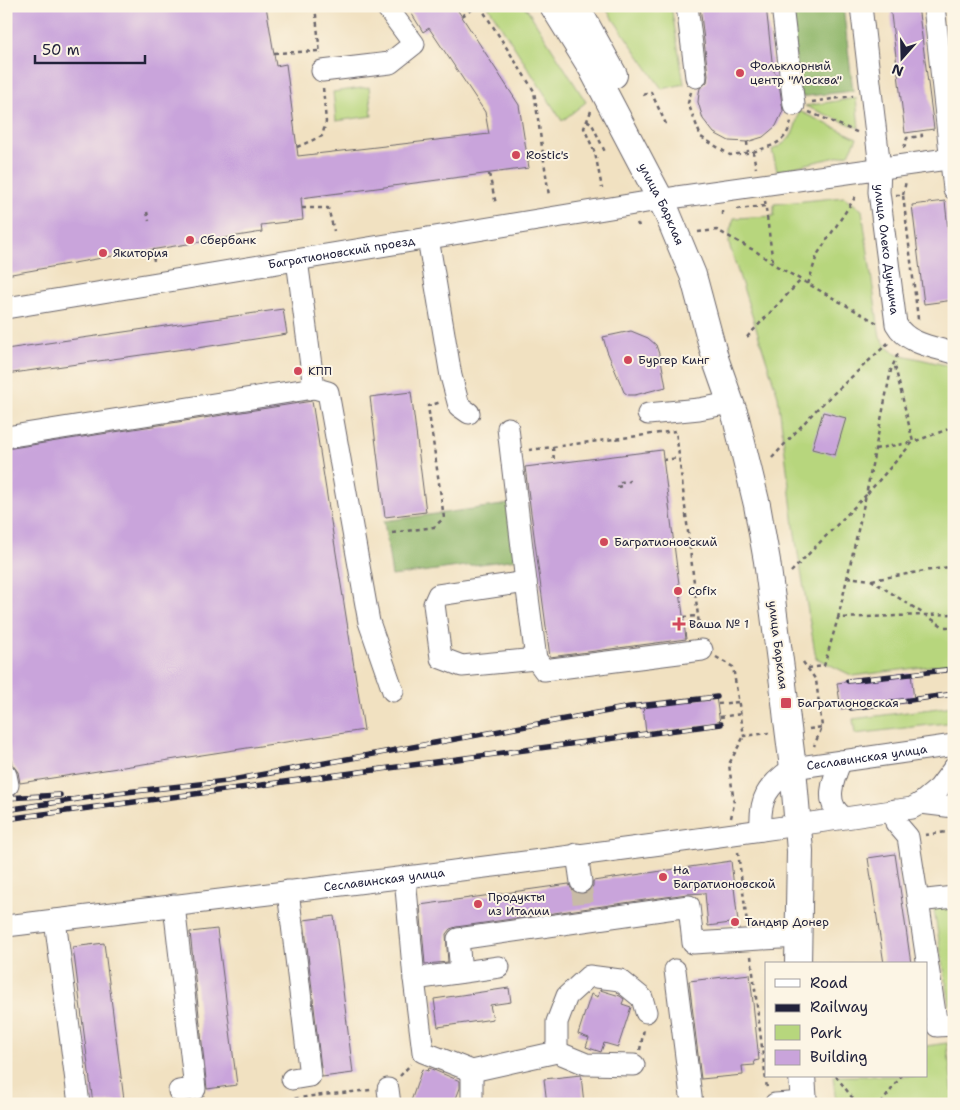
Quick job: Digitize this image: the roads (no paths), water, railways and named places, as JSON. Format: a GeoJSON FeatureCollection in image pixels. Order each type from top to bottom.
{"type":"FeatureCollection","features":[{"type":"Feature","properties":{"kind":"main road","name":"улица Барклая"},"geometry":{"type":"LineString","coordinates":[[553,6],[669,198],[697,240],[715,294],[730,358],[733,410],[757,505],[767,561],[794,768],[800,851],[798,962]]}},
{"type":"Feature","properties":{"kind":"main road","name":"улица Барклая"},"geometry":{"type":"LineString","coordinates":[[576,6],[607,62],[669,198]]}},
{"type":"Feature","properties":{"kind":"street"},"geometry":{"type":"LineString","coordinates":[[321,61],[390,63],[414,44],[386,6]]}},
{"type":"Feature","properties":{"kind":"street"},"geometry":{"type":"LineString","coordinates":[[688,6],[696,76]]}},
{"type":"Feature","properties":{"kind":"street"},"geometry":{"type":"LineString","coordinates":[[782,6],[794,105]]}},
{"type":"Feature","properties":{"kind":"street","name":"улица Олеко Дундича"},"geometry":{"type":"LineString","coordinates":[[861,6],[880,168],[879,192],[896,324],[899,330],[909,339],[954,353]]}},
{"type":"Feature","properties":{"kind":"street"},"geometry":{"type":"LineString","coordinates":[[934,6],[954,190]]}},
{"type":"Feature","properties":{"kind":"street"},"geometry":{"type":"LineString","coordinates":[[880,168],[952,158]]}},
{"type":"Feature","properties":{"kind":"street","name":"улица Олеко Дундича"},"geometry":{"type":"LineString","coordinates":[[669,198],[880,168]]}},
{"type":"Feature","properties":{"kind":"street","name":"Багратионовский проезд"},"geometry":{"type":"LineString","coordinates":[[6,308],[669,198]]}},
{"type":"Feature","properties":{"kind":"street"},"geometry":{"type":"LineString","coordinates":[[428,238],[446,350],[463,405]]}},
{"type":"Feature","properties":{"kind":"street"},"geometry":{"type":"LineString","coordinates":[[297,260],[314,388]]}},
{"type":"Feature","properties":{"kind":"street"},"geometry":{"type":"LineString","coordinates":[[6,437],[314,388],[328,392],[369,622],[393,691]]}},
{"type":"Feature","properties":{"kind":"street"},"geometry":{"type":"LineString","coordinates":[[648,414],[699,409],[733,410]]}},
{"type":"Feature","properties":{"kind":"street"},"geometry":{"type":"LineString","coordinates":[[508,428],[536,659],[544,670],[702,650]]}},
{"type":"Feature","properties":{"kind":"street"},"geometry":{"type":"LineString","coordinates":[[526,582],[438,595],[434,604],[441,658],[462,666],[536,659]]}},
{"type":"Feature","properties":{"kind":"street","name":"Сеславинская улица"},"geometry":{"type":"LineString","coordinates":[[761,830],[761,804],[767,790],[778,778],[794,768],[954,745]]}},
{"type":"Feature","properties":{"kind":"street"},"geometry":{"type":"LineString","coordinates":[[841,761],[835,774],[832,788],[833,807],[837,813],[844,817]]}},
{"type":"Feature","properties":{"kind":"street","name":"Сеславинская улица"},"geometry":{"type":"LineString","coordinates":[[6,926],[405,877],[912,808],[939,788],[954,768]]}},
{"type":"Feature","properties":{"kind":"street"},"geometry":{"type":"LineString","coordinates":[[921,803],[954,807]]}},
{"type":"Feature","properties":{"kind":"street"},"geometry":{"type":"LineString","coordinates":[[894,810],[896,823],[908,837],[927,962]]}},
{"type":"Feature","properties":{"kind":"street"},"geometry":{"type":"LineString","coordinates":[[577,854],[581,882]]}},
{"type":"Feature","properties":{"kind":"street"},"geometry":{"type":"LineString","coordinates":[[405,877],[423,1052],[472,1071],[557,1052],[586,1064],[634,1065]]}},
{"type":"Feature","properties":{"kind":"street"},"geometry":{"type":"LineString","coordinates":[[288,891],[310,1076],[292,1079]]}},
{"type":"Feature","properties":{"kind":"street"},"geometry":{"type":"LineString","coordinates":[[918,901],[954,897]]}},
{"type":"Feature","properties":{"kind":"street"},"geometry":{"type":"LineString","coordinates":[[174,905],[195,1090],[179,1091]]}},
{"type":"Feature","properties":{"kind":"street"},"geometry":{"type":"LineString","coordinates":[[461,972],[458,940],[585,916],[689,906],[693,943],[798,937]]}},
{"type":"Feature","properties":{"kind":"street"},"geometry":{"type":"LineString","coordinates":[[55,920],[79,1104]]}},
{"type":"Feature","properties":{"kind":"street"},"geometry":{"type":"LineString","coordinates":[[414,979],[498,967]]}},
{"type":"Feature","properties":{"kind":"street"},"geometry":{"type":"LineString","coordinates":[[928,967],[937,1026],[954,1025]]}},
{"type":"Feature","properties":{"kind":"street"},"geometry":{"type":"LineString","coordinates":[[675,970],[692,1104]]}},
{"type":"Feature","properties":{"kind":"street"},"geometry":{"type":"LineString","coordinates":[[557,1052],[557,1022],[567,996],[589,976],[620,980],[642,998],[646,1012]]}},
{"type":"Feature","properties":{"kind":"street"},"geometry":{"type":"LineString","coordinates":[[472,1071],[472,1104]]}},
{"type":"Feature","properties":{"kind":"street"},"geometry":{"type":"LineString","coordinates":[[771,1099],[804,1094]]}},
{"type":"Feature","properties":{"kind":"tunnel"},"geometry":{"type":"LineString","coordinates":[[581,882],[584,911]]}},
{"type":"Feature","properties":{"kind":"railway"},"geometry":{"type":"LineString","coordinates":[[848,681],[954,669]]}},
{"type":"Feature","properties":{"kind":"railway"},"geometry":{"type":"LineString","coordinates":[[851,708],[954,694]]}},
{"type":"Feature","properties":{"kind":"railway"},"geometry":{"type":"LineString","coordinates":[[6,810],[117,793],[227,781],[630,707],[717,697]]}},
{"type":"Feature","properties":{"kind":"railway"},"geometry":{"type":"LineString","coordinates":[[6,819],[721,724]]}},
{"type":"Feature","properties":{"kind":"railway"},"geometry":{"type":"LineString","coordinates":[[6,798],[60,795]]}},
{"type":"Feature","properties":{"kind":"place","name":"Фольклорный центр \"Москва\""},"geometry":{"type":"Point","coordinates":[740,73]}},
{"type":"Feature","properties":{"kind":"place","name":"Rostic's"},"geometry":{"type":"Point","coordinates":[516,155]}},
{"type":"Feature","properties":{"kind":"place","name":"Сбербанк"},"geometry":{"type":"Point","coordinates":[190,240]}},
{"type":"Feature","properties":{"kind":"place","name":"Якитория"},"geometry":{"type":"Point","coordinates":[103,253]}},
{"type":"Feature","properties":{"kind":"place","name":"Бургер Кинг"},"geometry":{"type":"Point","coordinates":[628,360]}},
{"type":"Feature","properties":{"kind":"place","name":"КПП"},"geometry":{"type":"Point","coordinates":[298,371]}},
{"type":"Feature","properties":{"kind":"place","name":"Багратионовский"},"geometry":{"type":"Point","coordinates":[604,542]}},
{"type":"Feature","properties":{"kind":"place","name":"Cofix"},"geometry":{"type":"Point","coordinates":[678,591]}},
{"type":"Feature","properties":{"kind":"place","name":"Ваша № 1"},"geometry":{"type":"Point","coordinates":[679,624]}},
{"type":"Feature","properties":{"kind":"place","name":"Багратионовская"},"geometry":{"type":"Point","coordinates":[786,703]}},
{"type":"Feature","properties":{"kind":"place","name":"На Багратионовской"},"geometry":{"type":"Point","coordinates":[663,877]}},
{"type":"Feature","properties":{"kind":"place","name":"Продукты из Италии"},"geometry":{"type":"Point","coordinates":[478,904]}},
{"type":"Feature","properties":{"kind":"place","name":"Тандыр Донер"},"geometry":{"type":"Point","coordinates":[735,922]}}]}
